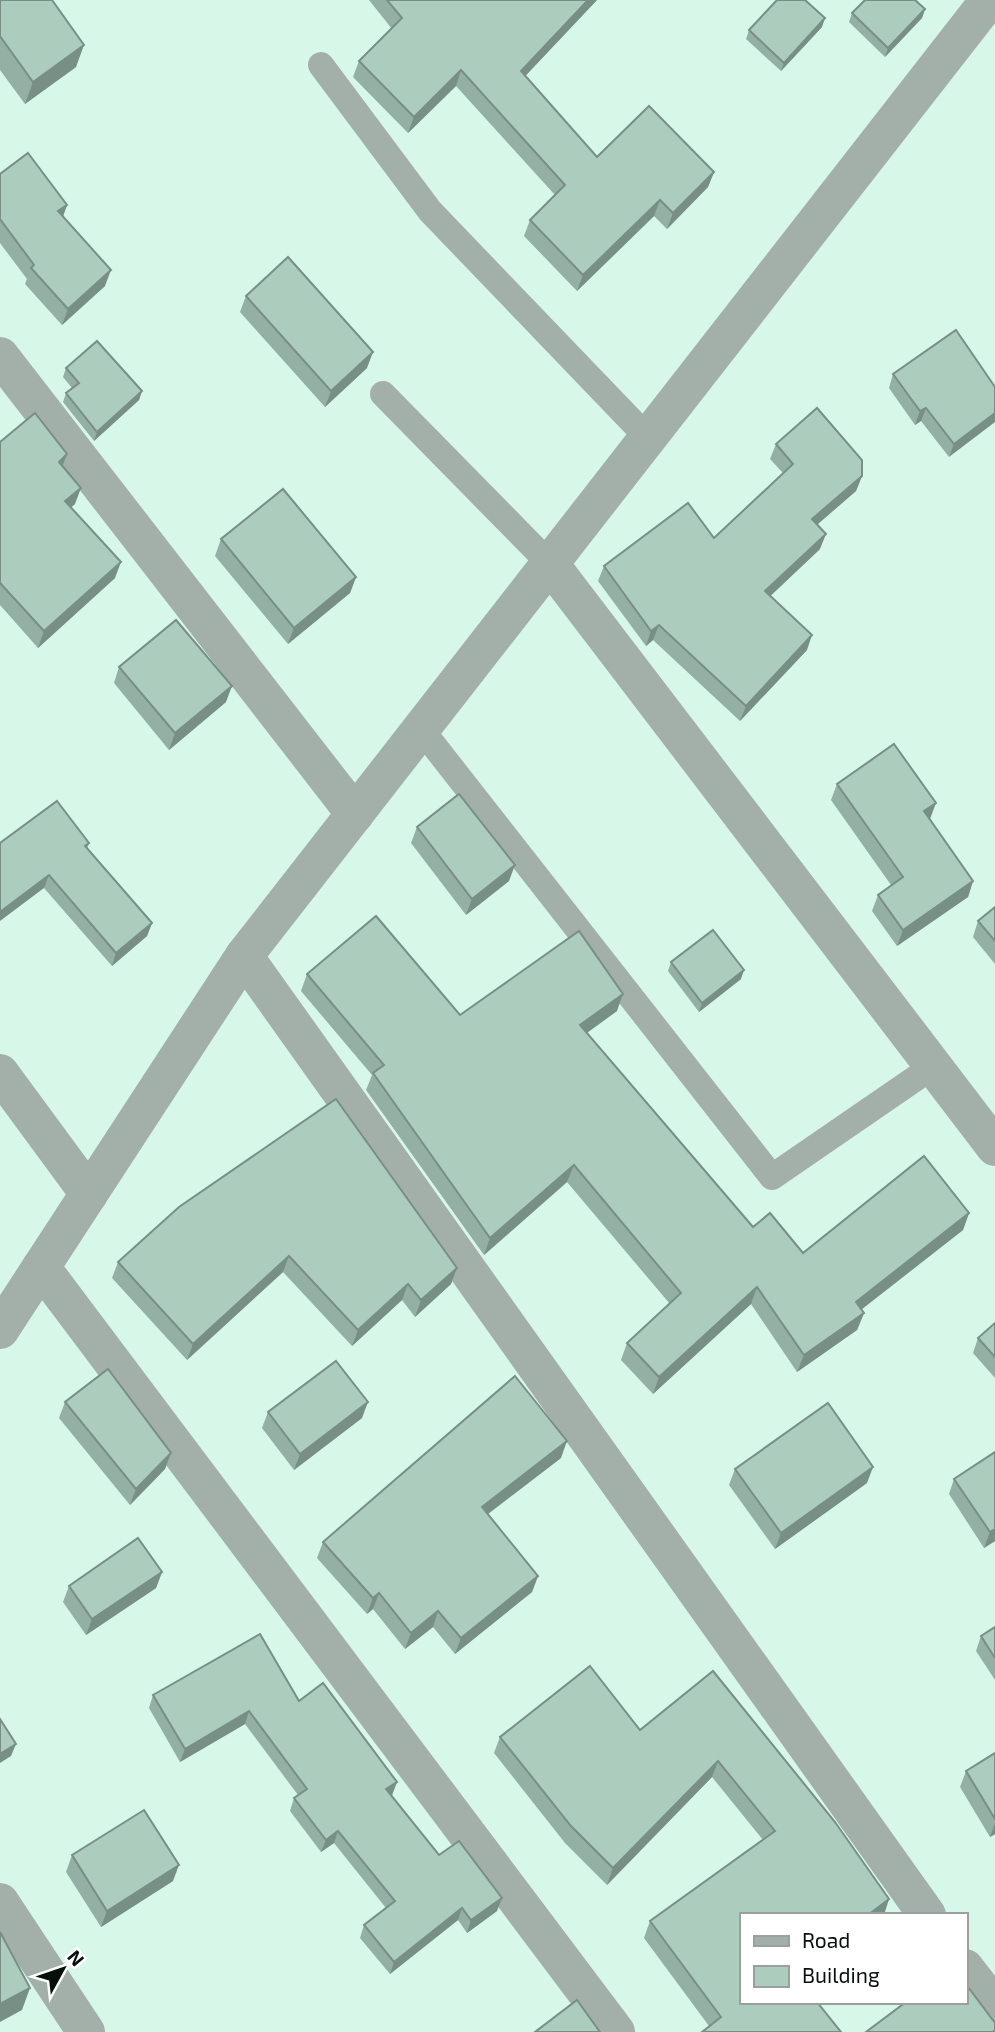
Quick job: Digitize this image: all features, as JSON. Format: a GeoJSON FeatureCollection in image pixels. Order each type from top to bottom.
{"type":"FeatureCollection","features":[{"type":"Feature","properties":{"kind":"street"},"geometry":{"type":"LineString","coordinates":[[0,1330],[244,956],[982,10]]}},
{"type":"Feature","properties":{"kind":"street"},"geometry":{"type":"LineString","coordinates":[[0,356],[355,814]]}},
{"type":"Feature","properties":{"kind":"street"},"geometry":{"type":"LineString","coordinates":[[550,564],[995,1147]]}},
{"type":"Feature","properties":{"kind":"street"},"geometry":{"type":"LineString","coordinates":[[244,956],[926,1913]]}},
{"type":"Feature","properties":{"kind":"street"},"geometry":{"type":"LineString","coordinates":[[0,1073],[89,1194]]}},
{"type":"Feature","properties":{"kind":"street"},"geometry":{"type":"LineString","coordinates":[[41,1267],[616,2032]]}},
{"type":"Feature","properties":{"kind":"street"},"geometry":{"type":"LineString","coordinates":[[0,1902],[86,2032]]}},
{"type":"Feature","properties":{"kind":"street"},"geometry":{"type":"LineString","coordinates":[[967,1971],[995,2007]]}},
{"type":"Feature","properties":{"kind":"lane"},"geometry":{"type":"LineString","coordinates":[[321,65],[430,211],[648,438]]}},
{"type":"Feature","properties":{"kind":"lane"},"geometry":{"type":"LineString","coordinates":[[383,394],[550,564]]}},
{"type":"Feature","properties":{"kind":"lane"},"geometry":{"type":"LineString","coordinates":[[421,729],[772,1177],[935,1065]]}},
{"type":"Feature","properties":{"kind":"building"},"geometry":{"type":"Polygon","coordinates":[[[0,0],[52,0],[84,45],[33,82],[0,36],[0,0]]]}},
{"type":"Feature","properties":{"kind":"building"},"geometry":{"type":"Polygon","coordinates":[[[387,0],[588,0],[521,71],[597,157],[649,106],[714,172],[673,213],[660,200],[583,275],[530,220],[565,185],[461,70],[414,117],[359,61],[402,18],[387,0]]]}},
{"type":"Feature","properties":{"kind":"building"},"geometry":{"type":"Polygon","coordinates":[[[777,0],[805,0],[825,18],[784,63],[749,30],[777,0]]]}},
{"type":"Feature","properties":{"kind":"building"},"geometry":{"type":"Polygon","coordinates":[[[865,0],[915,0],[925,9],[888,48],[852,13],[865,0]]]}},
{"type":"Feature","properties":{"kind":"building"},"geometry":{"type":"Polygon","coordinates":[[[28,153],[67,205],[58,211],[111,270],[68,309],[31,268],[34,265],[0,219],[0,174],[28,153]]]}},
{"type":"Feature","properties":{"kind":"building"},"geometry":{"type":"Polygon","coordinates":[[[288,257],[373,352],[331,391],[246,296],[288,257]]]}},
{"type":"Feature","properties":{"kind":"building"},"geometry":{"type":"Polygon","coordinates":[[[956,330],[995,387],[995,413],[954,444],[926,408],[920,411],[893,374],[956,330]]]}},
{"type":"Feature","properties":{"kind":"building"},"geometry":{"type":"Polygon","coordinates":[[[97,341],[142,391],[97,432],[66,393],[79,383],[66,368],[97,341]]]}},
{"type":"Feature","properties":{"kind":"building"},"geometry":{"type":"Polygon","coordinates":[[[817,408],[862,460],[862,476],[812,519],[826,534],[765,591],[812,635],[746,706],[659,625],[651,631],[604,566],[688,503],[714,538],[793,464],[776,444],[817,408]]]}},
{"type":"Feature","properties":{"kind":"building"},"geometry":{"type":"Polygon","coordinates":[[[35,413],[67,454],[59,462],[81,488],[65,501],[121,562],[44,631],[0,583],[0,442],[35,413]]]}},
{"type":"Feature","properties":{"kind":"building"},"geometry":{"type":"Polygon","coordinates":[[[283,489],[356,577],[294,628],[221,539],[283,489]]]}},
{"type":"Feature","properties":{"kind":"building"},"geometry":{"type":"Polygon","coordinates":[[[176,620],[232,686],[175,733],[119,667],[176,620]]]}},
{"type":"Feature","properties":{"kind":"building"},"geometry":{"type":"Polygon","coordinates":[[[894,744],[936,803],[924,811],[973,881],[903,930],[878,895],[903,877],[837,784],[894,744]]]}},
{"type":"Feature","properties":{"kind":"building"},"geometry":{"type":"Polygon","coordinates":[[[459,794],[515,865],[472,899],[417,827],[459,794]]]}},
{"type":"Feature","properties":{"kind":"building"},"geometry":{"type":"Polygon","coordinates":[[[57,801],[89,843],[85,846],[152,923],[116,953],[49,875],[0,912],[0,843],[57,801]]]}},
{"type":"Feature","properties":{"kind":"building"},"geometry":{"type":"Polygon","coordinates":[[[995,907],[995,941],[978,921],[995,907]]]}},
{"type":"Feature","properties":{"kind":"building"},"geometry":{"type":"Polygon","coordinates":[[[376,916],[460,1015],[579,931],[623,994],[580,1025],[753,1227],[770,1213],[803,1253],[924,1156],[969,1213],[856,1302],[864,1313],[804,1355],[757,1287],[659,1377],[627,1343],[681,1293],[574,1165],[490,1238],[373,1073],[384,1065],[307,974],[376,916]]]}},
{"type":"Feature","properties":{"kind":"building"},"geometry":{"type":"Polygon","coordinates":[[[713,930],[744,970],[702,1003],[671,962],[713,930]]]}},
{"type":"Feature","properties":{"kind":"building"},"geometry":{"type":"Polygon","coordinates":[[[336,1099],[457,1268],[421,1300],[408,1284],[358,1330],[289,1256],[193,1344],[118,1262],[179,1207],[336,1099]]]}},
{"type":"Feature","properties":{"kind":"building"},"geometry":{"type":"Polygon","coordinates":[[[995,1323],[995,1357],[978,1338],[995,1323]]]}},
{"type":"Feature","properties":{"kind":"building"},"geometry":{"type":"Polygon","coordinates":[[[336,1361],[368,1402],[300,1454],[268,1412],[336,1361]]]}},
{"type":"Feature","properties":{"kind":"building"},"geometry":{"type":"Polygon","coordinates":[[[108,1369],[171,1453],[136,1489],[65,1402],[108,1369]]]}},
{"type":"Feature","properties":{"kind":"building"},"geometry":{"type":"Polygon","coordinates":[[[515,1376],[567,1441],[482,1507],[538,1576],[461,1638],[438,1611],[411,1633],[379,1593],[373,1598],[323,1542],[515,1376]]]}},
{"type":"Feature","properties":{"kind":"building"},"geometry":{"type":"Polygon","coordinates":[[[828,1403],[873,1467],[781,1533],[735,1469],[828,1403]]]}},
{"type":"Feature","properties":{"kind":"building"},"geometry":{"type":"Polygon","coordinates":[[[995,1452],[995,1529],[990,1532],[954,1479],[995,1452]]]}},
{"type":"Feature","properties":{"kind":"building"},"geometry":{"type":"Polygon","coordinates":[[[138,1538],[162,1572],[92,1619],[69,1586],[138,1538]]]}},
{"type":"Feature","properties":{"kind":"building"},"geometry":{"type":"Polygon","coordinates":[[[995,1627],[995,1658],[981,1636],[995,1627]]]}},
{"type":"Feature","properties":{"kind":"building"},"geometry":{"type":"Polygon","coordinates":[[[260,1634],[299,1701],[323,1683],[397,1782],[386,1789],[439,1855],[459,1841],[502,1898],[471,1920],[462,1908],[394,1962],[364,1925],[395,1901],[338,1831],[326,1840],[294,1798],[307,1789],[249,1711],[185,1749],[153,1695],[260,1634]]]}},
{"type":"Feature","properties":{"kind":"building"},"geometry":{"type":"Polygon","coordinates":[[[590,1666],[640,1730],[713,1671],[835,1822],[889,1899],[871,1913],[740,1913],[740,2004],[819,2004],[841,2032],[702,2032],[721,2017],[650,1921],[775,1831],[718,1761],[613,1868],[571,1826],[500,1737],[590,1666]]]}},
{"type":"Feature","properties":{"kind":"building"},"geometry":{"type":"Polygon","coordinates":[[[0,1719],[16,1744],[0,1754],[0,1719]]]}},
{"type":"Feature","properties":{"kind":"building"},"geometry":{"type":"Polygon","coordinates":[[[995,1753],[995,1819],[966,1771],[995,1753]]]}},
{"type":"Feature","properties":{"kind":"building"},"geometry":{"type":"Polygon","coordinates":[[[144,1810],[179,1865],[107,1911],[72,1855],[144,1810]]]}},
{"type":"Feature","properties":{"kind":"building"},"geometry":{"type":"Polygon","coordinates":[[[0,1932],[30,1988],[0,2004],[0,1932]]]}},
{"type":"Feature","properties":{"kind":"building"},"geometry":{"type":"Polygon","coordinates":[[[967,1986],[995,2023],[993,2032],[866,2032],[903,2004],[967,2004],[967,1986]]]}},
{"type":"Feature","properties":{"kind":"building"},"geometry":{"type":"Polygon","coordinates":[[[577,2000],[600,2032],[535,2032],[577,2000]]]}}]}
